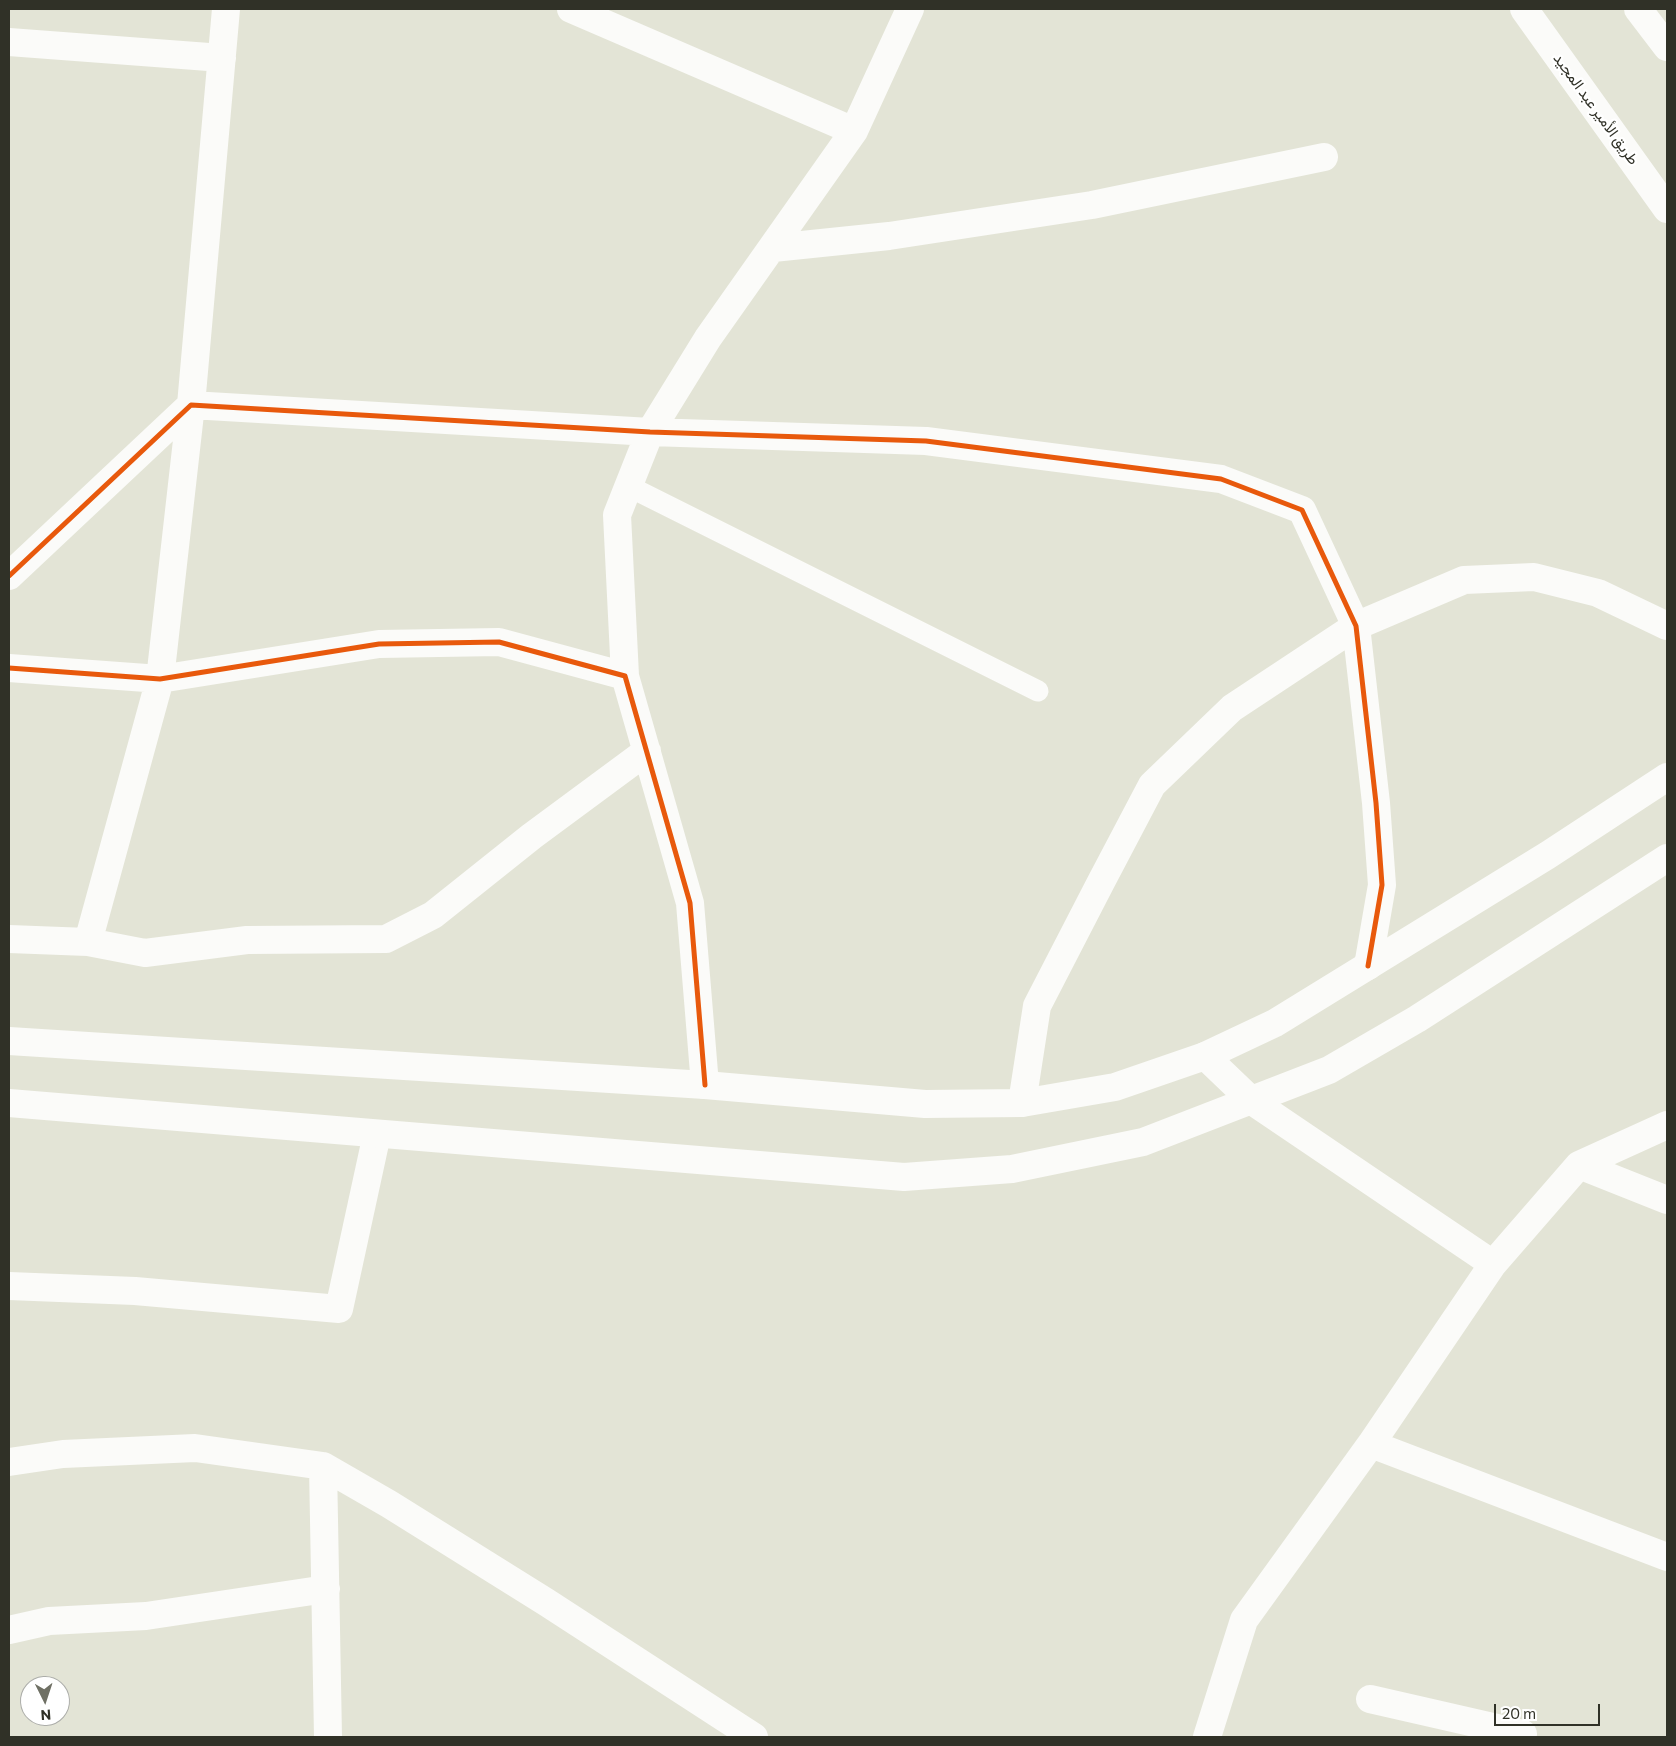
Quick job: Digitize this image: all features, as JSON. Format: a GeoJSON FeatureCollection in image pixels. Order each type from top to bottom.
{"type":"FeatureCollection","features":[{"type":"Feature","properties":{"kind":"street"},"geometry":{"type":"LineString","coordinates":[[88,942],[160,679],[191,406],[226,9]]}},
{"type":"Feature","properties":{"kind":"street"},"geometry":{"type":"LineString","coordinates":[[571,9],[854,132]]}},
{"type":"Feature","properties":{"kind":"street"},"geometry":{"type":"LineString","coordinates":[[705,1085],[690,903],[625,676],[617,515],[650,432],[708,338],[854,132],[910,9]]}},
{"type":"Feature","properties":{"kind":"street","name":"طريق الأمير عبد المجيد"},"geometry":{"type":"LineString","coordinates":[[1524,9],[1667,209]]}},
{"type":"Feature","properties":{"kind":"street"},"geometry":{"type":"LineString","coordinates":[[1638,9],[1667,47]]}},
{"type":"Feature","properties":{"kind":"street"},"geometry":{"type":"LineString","coordinates":[[9,42],[222,58]]}},
{"type":"Feature","properties":{"kind":"street"},"geometry":{"type":"LineString","coordinates":[[773,248],[889,236],[1092,205],[1324,157]]}},
{"type":"Feature","properties":{"kind":"street"},"geometry":{"type":"LineString","coordinates":[[9,576],[191,406],[650,432],[926,441],[1221,479],[1302,510],[1356,626],[1376,803],[1382,886],[1368,966]]}},
{"type":"Feature","properties":{"kind":"street"},"geometry":{"type":"LineString","coordinates":[[1022,1103],[1037,1006],[1152,785],[1232,708],[1356,626],[1464,580],[1534,577],[1598,594],[1667,626]]}},
{"type":"Feature","properties":{"kind":"street"},"geometry":{"type":"LineString","coordinates":[[9,668],[160,679],[379,644],[500,642],[625,676]]}},
{"type":"Feature","properties":{"kind":"street"},"geometry":{"type":"LineString","coordinates":[[9,939],[88,942],[145,953],[247,940],[386,939],[433,915],[532,836],[647,752]]}},
{"type":"Feature","properties":{"kind":"street"},"geometry":{"type":"LineString","coordinates":[[9,1041],[705,1085],[926,1104],[1022,1103],[1115,1087],[1205,1056],[1275,1023],[1548,855],[1667,776]]}},
{"type":"Feature","properties":{"kind":"street"},"geometry":{"type":"LineString","coordinates":[[9,1103],[904,1177],[1012,1169],[1144,1142],[1329,1070],[1417,1019],[1667,858]]}},
{"type":"Feature","properties":{"kind":"street"},"geometry":{"type":"LineString","coordinates":[[1205,1056],[1252,1100],[1493,1264]]}},
{"type":"Feature","properties":{"kind":"street"},"geometry":{"type":"LineString","coordinates":[[1207,1737],[1244,1620],[1371,1444],[1493,1264],[1578,1164],[1667,1124]]}},
{"type":"Feature","properties":{"kind":"street"},"geometry":{"type":"LineString","coordinates":[[9,1286],[135,1291],[339,1309],[377,1134]]}},
{"type":"Feature","properties":{"kind":"street"},"geometry":{"type":"LineString","coordinates":[[1578,1164],[1667,1200]]}},
{"type":"Feature","properties":{"kind":"street"},"geometry":{"type":"LineString","coordinates":[[1371,1444],[1667,1557]]}},
{"type":"Feature","properties":{"kind":"street"},"geometry":{"type":"LineString","coordinates":[[9,1462],[63,1454],[195,1448],[324,1466],[390,1504],[546,1602],[754,1737]]}},
{"type":"Feature","properties":{"kind":"street"},"geometry":{"type":"LineString","coordinates":[[324,1466],[328,1737]]}},
{"type":"Feature","properties":{"kind":"street"},"geometry":{"type":"LineString","coordinates":[[9,1630],[48,1621],[146,1616],[326,1589]]}},
{"type":"Feature","properties":{"kind":"street"},"geometry":{"type":"LineString","coordinates":[[1370,1699],[1523,1734],[1522,1737]]}},
{"type":"Feature","properties":{"kind":"lane"},"geometry":{"type":"LineString","coordinates":[[628,486],[1038,691]]}},
{"type":"Feature","properties":{"kind":"cycle path"},"geometry":{"type":"LineString","coordinates":[[9,576],[191,405],[650,432],[926,441],[1221,479],[1302,510],[1356,626],[1376,803],[1382,885],[1368,966]]}},
{"type":"Feature","properties":{"kind":"cycle path"},"geometry":{"type":"LineString","coordinates":[[9,668],[160,679],[379,644],[499,642],[625,676],[690,903],[705,1085]]}}]}
